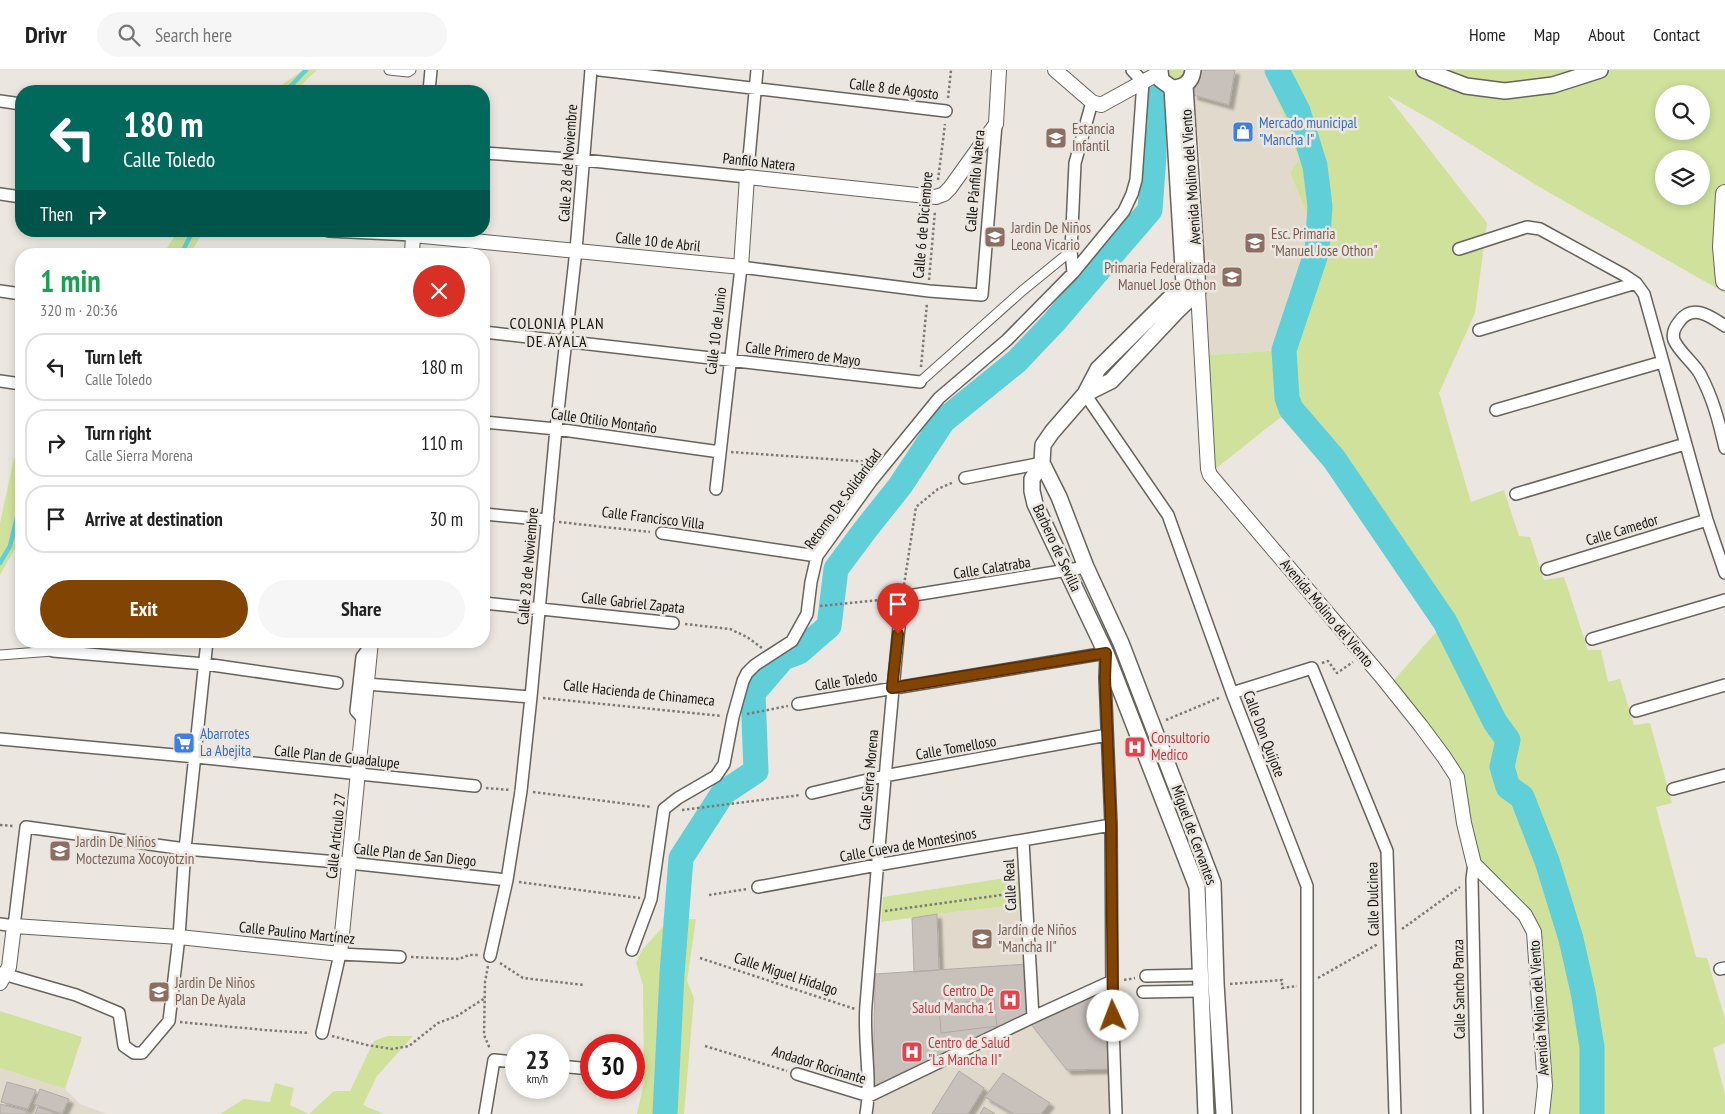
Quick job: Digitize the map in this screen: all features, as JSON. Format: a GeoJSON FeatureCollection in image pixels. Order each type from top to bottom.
{"type":"FeatureCollection","features":[{"type":"Feature","properties":{"kind":"main road"},"geometry":{"type":"LineString","coordinates":[[1160,72],[1161,80],[1178,87],[1190,80],[1192,70]]}},
{"type":"Feature","properties":{"kind":"main road"},"geometry":{"type":"LineString","coordinates":[[1424,70],[1466,86],[1505,91],[1553,85],[1600,70]]}},
{"type":"Feature","properties":{"kind":"main road","name":"Avenida Molino del Viento"},"geometry":{"type":"LineString","coordinates":[[1178,87],[1198,291]]}},
{"type":"Feature","properties":{"kind":"main road","name":"Avenida Molino del Viento"},"geometry":{"type":"LineString","coordinates":[[1182,140],[1184,284]]}},
{"type":"Feature","properties":{"kind":"main road"},"geometry":{"type":"LineString","coordinates":[[1725,194],[1722,247],[1725,281]]}},
{"type":"Feature","properties":{"kind":"main road","name":"Barbero de Sevilla"},"geometry":{"type":"LineString","coordinates":[[1184,284],[1098,370],[1085,394],[1052,432],[1044,445],[1042,463],[1032,479],[1032,492],[1035,504],[1106,653],[1197,887],[1206,1114]]}},
{"type":"Feature","properties":{"kind":"main road","name":"Barbero de Sevilla"},"geometry":{"type":"LineString","coordinates":[[1085,394],[1111,381],[1198,291]]}},
{"type":"Feature","properties":{"kind":"main road","name":"Miguel de Cervantes"},"geometry":{"type":"LineString","coordinates":[[1042,463],[1059,497],[1086,567],[1121,643],[1213,883],[1224,1114]]}},
{"type":"Feature","properties":{"kind":"street"},"geometry":{"type":"LineString","coordinates":[[388,70],[408,72],[411,70]]}},
{"type":"Feature","properties":{"kind":"street"},"geometry":{"type":"LineString","coordinates":[[430,85],[431,70]]}},
{"type":"Feature","properties":{"kind":"street","name":"Calle 28 de Noviembre"},"geometry":{"type":"LineString","coordinates":[[490,956],[507,880],[536,698],[539,608],[576,250],[590,70]]}},
{"type":"Feature","properties":{"kind":"street","name":"Calle 8 de Agosto"},"geometry":{"type":"LineString","coordinates":[[600,70],[946,111]]}},
{"type":"Feature","properties":{"kind":"street"},"geometry":{"type":"LineString","coordinates":[[749,158],[757,70]]}},
{"type":"Feature","properties":{"kind":"street","name":"Calle Pánfilo Natera"},"geometry":{"type":"LineString","coordinates":[[982,295],[999,70]]}},
{"type":"Feature","properties":{"kind":"street"},"geometry":{"type":"LineString","coordinates":[[1055,70],[1092,102],[1101,105],[1160,72]]}},
{"type":"Feature","properties":{"kind":"street"},"geometry":{"type":"LineString","coordinates":[[1132,70],[1143,82]]}},
{"type":"Feature","properties":{"kind":"street","name":"Retorno De Solidaridad"},"geometry":{"type":"LineString","coordinates":[[664,809],[678,798],[716,776],[724,764],[733,717],[743,681],[755,665],[792,641],[807,614],[817,556],[886,463],[939,398],[1006,340],[1073,272],[1124,211],[1136,180],[1143,82]]}},
{"type":"Feature","properties":{"kind":"street"},"geometry":{"type":"LineString","coordinates":[[0,101],[15,103]]}},
{"type":"Feature","properties":{"kind":"street"},"geometry":{"type":"LineString","coordinates":[[1073,272],[1071,251],[1075,163],[1092,102]]}},
{"type":"Feature","properties":{"kind":"street"},"geometry":{"type":"LineString","coordinates":[[936,197],[944,194],[950,188],[996,124]]}},
{"type":"Feature","properties":{"kind":"street","name":"Panfilo Natera"},"geometry":{"type":"LineString","coordinates":[[490,153],[583,160],[747,176],[936,197]]}},
{"type":"Feature","properties":{"kind":"street","name":"Calle 10 de Junio"},"geometry":{"type":"LineString","coordinates":[[716,489],[740,267],[747,176]]}},
{"type":"Feature","properties":{"kind":"street"},"geometry":{"type":"LineString","coordinates":[[0,194],[15,196]]}},
{"type":"Feature","properties":{"kind":"street"},"geometry":{"type":"LineString","coordinates":[[1459,249],[1528,227],[1540,228],[1624,275],[1636,284],[1644,294],[1707,520],[1725,573]]}},
{"type":"Feature","properties":{"kind":"street","name":"Calle 10 de Abril"},"geometry":{"type":"LineString","coordinates":[[452,237],[740,267],[928,291],[982,295]]}},
{"type":"Feature","properties":{"kind":"street"},"geometry":{"type":"LineString","coordinates":[[920,382],[1022,290],[1071,251]]}},
{"type":"Feature","properties":{"kind":"street"},"geometry":{"type":"LineString","coordinates":[[1184,284],[1198,291]]}},
{"type":"Feature","properties":{"kind":"street"},"geometry":{"type":"LineString","coordinates":[[1479,330],[1636,284]]}},
{"type":"Feature","properties":{"kind":"street"},"geometry":{"type":"LineString","coordinates":[[0,291],[15,293]]}},
{"type":"Feature","properties":{"kind":"street","name":"Avenida Molino del Viento"},"geometry":{"type":"LineString","coordinates":[[1198,291],[1208,469],[1210,475],[1386,683],[1444,757],[1457,777],[1464,822],[1474,864],[1525,915],[1534,932],[1544,1086],[1542,1114]]}},
{"type":"Feature","properties":{"kind":"street"},"geometry":{"type":"LineString","coordinates":[[1725,326],[1707,314],[1692,312],[1680,320],[1674,333],[1674,340],[1700,373],[1716,409],[1725,448]]}},
{"type":"Feature","properties":{"kind":"street","name":"Calle Primero de Mayo"},"geometry":{"type":"LineString","coordinates":[[490,333],[920,382]]}},
{"type":"Feature","properties":{"kind":"street"},"geometry":{"type":"LineString","coordinates":[[1496,410],[1662,362]]}},
{"type":"Feature","properties":{"kind":"street"},"geometry":{"type":"LineString","coordinates":[[0,381],[15,383]]}},
{"type":"Feature","properties":{"kind":"street","name":"Calle Don Quijote"},"geometry":{"type":"LineString","coordinates":[[1085,394],[1168,514],[1232,693],[1307,886],[1307,1114]]}},
{"type":"Feature","properties":{"kind":"street","name":"Calle Otilio Montaño"},"geometry":{"type":"LineString","coordinates":[[490,423],[556,429],[720,452]]}},
{"type":"Feature","properties":{"kind":"street"},"geometry":{"type":"LineString","coordinates":[[1516,494],[1685,444]]}},
{"type":"Feature","properties":{"kind":"street"},"geometry":{"type":"LineString","coordinates":[[965,478],[1042,463]]}},
{"type":"Feature","properties":{"kind":"street"},"geometry":{"type":"LineString","coordinates":[[490,515],[548,520]]}},
{"type":"Feature","properties":{"kind":"street","name":"Calle Camedor"},"geometry":{"type":"LineString","coordinates":[[1547,570],[1707,520]]}},
{"type":"Feature","properties":{"kind":"street","name":"Calle Francisco Villa"},"geometry":{"type":"LineString","coordinates":[[662,533],[817,556]]}},
{"type":"Feature","properties":{"kind":"street","name":"Calle Calatraba"},"geometry":{"type":"LineString","coordinates":[[902,598],[1086,567]]}},
{"type":"Feature","properties":{"kind":"street","name":"Calle Sierra Morena"},"geometry":{"type":"LineString","coordinates":[[866,1114],[869,1096],[865,1012],[884,776],[902,598]]}},
{"type":"Feature","properties":{"kind":"street"},"geometry":{"type":"LineString","coordinates":[[1592,639],[1725,600]]}},
{"type":"Feature","properties":{"kind":"street","name":"Calle Gabriel Zapata"},"geometry":{"type":"LineString","coordinates":[[490,603],[673,623]]}},
{"type":"Feature","properties":{"kind":"street"},"geometry":{"type":"LineString","coordinates":[[14,926],[9,968],[2,977],[76,995],[119,1013],[124,1046],[134,1053],[142,1053],[169,1021],[179,937],[185,849],[206,648]]}},
{"type":"Feature","properties":{"kind":"street"},"geometry":{"type":"LineString","coordinates":[[363,719],[356,711],[362,657],[368,648]]}},
{"type":"Feature","properties":{"kind":"street","name":"Calle Artículo 27"},"geometry":{"type":"LineString","coordinates":[[322,1033],[340,954],[370,648]]}},
{"type":"Feature","properties":{"kind":"street"},"geometry":{"type":"LineString","coordinates":[[0,655],[53,651],[205,664],[337,683]]}},
{"type":"Feature","properties":{"kind":"street"},"geometry":{"type":"LineString","coordinates":[[1106,653],[1105,678],[1111,825],[1112,981],[1116,1114]]}},
{"type":"Feature","properties":{"kind":"street","name":"Calle Toledo"},"geometry":{"type":"LineString","coordinates":[[798,704],[1106,653]]}},
{"type":"Feature","properties":{"kind":"street"},"geometry":{"type":"LineString","coordinates":[[1232,693],[1312,668]]}},
{"type":"Feature","properties":{"kind":"street","name":"Calle Dulcinea"},"geometry":{"type":"LineString","coordinates":[[1312,668],[1387,851],[1394,1114]]}},
{"type":"Feature","properties":{"kind":"street"},"geometry":{"type":"LineString","coordinates":[[366,684],[536,698]]}},
{"type":"Feature","properties":{"kind":"street"},"geometry":{"type":"LineString","coordinates":[[1636,711],[1725,685]]}},
{"type":"Feature","properties":{"kind":"street","name":"Calle Tomelloso"},"geometry":{"type":"LineString","coordinates":[[812,793],[884,776],[1107,736]]}},
{"type":"Feature","properties":{"kind":"street","name":"Calle Plan de Guadalupe"},"geometry":{"type":"LineString","coordinates":[[0,739],[475,786]]}},
{"type":"Feature","properties":{"kind":"street"},"geometry":{"type":"LineString","coordinates":[[1673,789],[1725,775]]}},
{"type":"Feature","properties":{"kind":"street"},"geometry":{"type":"LineString","coordinates":[[632,950],[651,899],[664,809]]}},
{"type":"Feature","properties":{"kind":"street","name":"Calle Cueva de Montesinos"},"geometry":{"type":"LineString","coordinates":[[758,887],[1111,825]]}},
{"type":"Feature","properties":{"kind":"street","name":"Calle Plan de San Diego"},"geometry":{"type":"LineString","coordinates":[[14,926],[26,827],[185,849],[349,863],[507,880]]}},
{"type":"Feature","properties":{"kind":"street","name":"Calle Real"},"geometry":{"type":"LineString","coordinates":[[1022,841],[1033,1017]]}},
{"type":"Feature","properties":{"kind":"street","name":"Calle Sancho Panza"},"geometry":{"type":"LineString","coordinates":[[1474,864],[1472,879],[1477,1114]]}},
{"type":"Feature","properties":{"kind":"street","name":"Calle Paulino Martínez"},"geometry":{"type":"LineString","coordinates":[[0,924],[179,937],[340,954],[400,957]]}},
{"type":"Feature","properties":{"kind":"street"},"geometry":{"type":"LineString","coordinates":[[1146,976],[1200,976]]}},
{"type":"Feature","properties":{"kind":"street","name":"Andador Rocinante"},"geometry":{"type":"LineString","coordinates":[[797,1074],[869,1096],[1112,981]]}},
{"type":"Feature","properties":{"kind":"street"},"geometry":{"type":"LineString","coordinates":[[1143,992],[1200,991]]}},
{"type":"Feature","properties":{"kind":"street"},"geometry":{"type":"LineString","coordinates":[[485,1114],[494,1060],[505,1061]]}},
{"type":"Feature","properties":{"kind":"path","name":"Calle 6 de Diciembre"},"geometry":{"type":"LineString","coordinates":[[920,382],[936,197],[951,70]]}},
{"type":"Feature","properties":{"kind":"path"},"geometry":{"type":"LineString","coordinates":[[720,452],[886,463]]}},
{"type":"Feature","properties":{"kind":"path"},"geometry":{"type":"LineString","coordinates":[[825,606],[902,598],[916,507],[938,489],[965,478]]}},
{"type":"Feature","properties":{"kind":"path","name":"Calle Francisco Villa"},"geometry":{"type":"LineString","coordinates":[[548,520],[662,533]]}},
{"type":"Feature","properties":{"kind":"path","name":"Calle Gabriel Zapata"},"geometry":{"type":"LineString","coordinates":[[673,623],[730,629],[747,637],[771,654]]}},
{"type":"Feature","properties":{"kind":"path"},"geometry":{"type":"LineString","coordinates":[[1312,668],[1328,661],[1337,672],[1355,660]]}},
{"type":"Feature","properties":{"kind":"path"},"geometry":{"type":"LineString","coordinates":[[1153,726],[1232,693]]}},
{"type":"Feature","properties":{"kind":"path","name":"Calle Hacienda de Chinameca"},"geometry":{"type":"LineString","coordinates":[[536,698],[733,717]]}},
{"type":"Feature","properties":{"kind":"path"},"geometry":{"type":"LineString","coordinates":[[748,714],[798,704]]}},
{"type":"Feature","properties":{"kind":"path"},"geometry":{"type":"LineString","coordinates":[[475,786],[521,791]]}},
{"type":"Feature","properties":{"kind":"path"},"geometry":{"type":"LineString","coordinates":[[706,808],[812,793]]}},
{"type":"Feature","properties":{"kind":"path"},"geometry":{"type":"LineString","coordinates":[[545,794],[664,809]]}},
{"type":"Feature","properties":{"kind":"path"},"geometry":{"type":"LineString","coordinates":[[1218,1003],[1226,1004],[1227,984],[1282,980],[1282,988],[1307,984],[1389,938],[1472,879]]}},
{"type":"Feature","properties":{"kind":"path"},"geometry":{"type":"LineString","coordinates":[[507,880],[651,899]]}},
{"type":"Feature","properties":{"kind":"path"},"geometry":{"type":"LineString","coordinates":[[709,895],[758,887]]}},
{"type":"Feature","properties":{"kind":"path"},"geometry":{"type":"LineString","coordinates":[[873,913],[1026,892]]}},
{"type":"Feature","properties":{"kind":"path"},"geometry":{"type":"LineString","coordinates":[[400,957],[459,959],[474,955],[490,956],[523,978],[584,985]]}},
{"type":"Feature","properties":{"kind":"path"},"geometry":{"type":"LineString","coordinates":[[490,956],[485,982],[484,1034],[494,1060]]}},
{"type":"Feature","properties":{"kind":"path","name":"Calle Miguel Hidalgo"},"geometry":{"type":"LineString","coordinates":[[700,958],[865,1012]]}},
{"type":"Feature","properties":{"kind":"path"},"geometry":{"type":"LineString","coordinates":[[1112,981],[1146,976]]}},
{"type":"Feature","properties":{"kind":"path"},"geometry":{"type":"LineString","coordinates":[[169,1021],[322,1033],[366,1045],[392,1049],[409,1046],[438,1023],[457,1016],[484,998]]}},
{"type":"Feature","properties":{"kind":"path","name":"Andador Rocinante"},"geometry":{"type":"LineString","coordinates":[[705,1046],[797,1074]]}},
{"type":"Feature","properties":{"kind":"shaded area","name":"Esc. Primaria \"Manuel Jose Othon\""},"geometry":{"type":"Polygon","coordinates":[[[1235,70],[1266,70],[1299,159],[1290,173],[1307,214],[1304,273],[1284,350],[1208,355],[1201,164],[1193,95],[1229,105],[1235,70]]]}},
{"type":"Feature","properties":{"kind":"shaded area","name":"Jardín de Niños \"Mancha II\""},"geometry":{"type":"Polygon","coordinates":[[[1026,904],[1028,964],[939,970],[937,914],[1026,904]]]}},
{"type":"Feature","properties":{"kind":"shaded area"},"geometry":{"type":"Polygon","coordinates":[[[1031,1024],[1067,1069],[1109,1069],[1110,1114],[873,1114],[875,1100],[1031,1024]]]}},
{"type":"Feature","properties":{"kind":"shaded area"},"geometry":{"type":"Polygon","coordinates":[[[0,1068],[65,1089],[80,1104],[107,1114],[0,1114],[0,1068]]]}},
{"type":"Feature","properties":{"kind":"green space"},"geometry":{"type":"Polygon","coordinates":[[[303,70],[317,70],[301,85],[282,85],[303,70]]]}},
{"type":"Feature","properties":{"kind":"green space"},"geometry":{"type":"Polygon","coordinates":[[[1162,70],[1190,70],[1173,86],[1162,70]]]}},
{"type":"Feature","properties":{"kind":"green space"},"geometry":{"type":"Polygon","coordinates":[[[1266,70],[1725,70],[1725,293],[1536,185],[1435,122],[1387,95],[1487,223],[1475,313],[1439,393],[1471,502],[1504,490],[1519,536],[1530,537],[1544,580],[1564,577],[1588,650],[1601,650],[1608,682],[1620,679],[1634,725],[1650,723],[1672,803],[1656,807],[1696,957],[1707,958],[1725,1019],[1725,1043],[1713,1048],[1725,1094],[1725,1114],[1550,1114],[1552,1078],[1545,1043],[1537,925],[1479,858],[1461,769],[1394,680],[1445,622],[1337,462],[1291,409],[1214,470],[1208,355],[1284,350],[1304,273],[1307,214],[1290,173],[1299,159],[1266,70]]]}},
{"type":"Feature","properties":{"kind":"green space"},"geometry":{"type":"Polygon","coordinates":[[[174,237],[200,237],[194,248],[167,248],[174,237]]]}},
{"type":"Feature","properties":{"kind":"green space"},"geometry":{"type":"Polygon","coordinates":[[[14,458],[15,549],[0,575],[0,523],[14,458]]]}},
{"type":"Feature","properties":{"kind":"green space"},"geometry":{"type":"Polygon","coordinates":[[[1025,875],[1026,904],[881,922],[883,897],[1025,875]]]}},
{"type":"Feature","properties":{"kind":"green space"},"geometry":{"type":"Polygon","coordinates":[[[696,919],[687,981],[694,998],[684,1114],[637,1114],[640,1099],[645,1099],[645,1034],[643,985],[636,963],[642,950],[669,920],[696,919]]]}},
{"type":"Feature","properties":{"kind":"green space"},"geometry":{"type":"Polygon","coordinates":[[[0,1011],[82,1037],[65,1089],[0,1068],[0,1011]]]}},
{"type":"Feature","properties":{"kind":"green space"},"geometry":{"type":"Polygon","coordinates":[[[387,1036],[413,1036],[377,1076],[363,1105],[384,1114],[309,1114],[334,1091],[350,1091],[374,1041],[387,1036]]]}},
{"type":"Feature","properties":{"kind":"green space"},"geometry":{"type":"Polygon","coordinates":[[[275,1083],[294,1088],[290,1105],[309,1114],[220,1114],[244,1099],[270,1102],[275,1083]]]}},
{"type":"Feature","properties":{"kind":"building"},"geometry":{"type":"Polygon","coordinates":[[[1198,70],[1235,70],[1229,105],[1193,95],[1198,70]]]}},
{"type":"Feature","properties":{"kind":"building"},"geometry":{"type":"Polygon","coordinates":[[[937,914],[939,970],[914,972],[912,918],[937,914]]]}},
{"type":"Feature","properties":{"kind":"building","name":"Centro de Salud \"La Mancha II\""},"geometry":{"type":"Polygon","coordinates":[[[1028,964],[1028,1013],[873,1091],[875,974],[1028,964]]]}},
{"type":"Feature","properties":{"kind":"building"},"geometry":{"type":"Polygon","coordinates":[[[1107,988],[1109,1069],[1067,1070],[1031,1024],[1107,988]]]}},
{"type":"Feature","properties":{"kind":"building"},"geometry":{"type":"Polygon","coordinates":[[[978,990],[993,990],[997,1026],[941,1033],[939,1004],[980,1001],[978,990]]]}},
{"type":"Feature","properties":{"kind":"building"},"geometry":{"type":"Polygon","coordinates":[[[959,1071],[984,1088],[968,1114],[932,1114],[959,1071]]]}},
{"type":"Feature","properties":{"kind":"building"},"geometry":{"type":"Polygon","coordinates":[[[1003,1073],[1050,1103],[1041,1114],[1014,1114],[985,1097],[1003,1073]]]}},
{"type":"Feature","properties":{"kind":"building"},"geometry":{"type":"Polygon","coordinates":[[[7,1082],[36,1090],[28,1109],[1,1102],[7,1082]]]}},
{"type":"Feature","properties":{"kind":"building"},"geometry":{"type":"Polygon","coordinates":[[[40,1089],[69,1099],[62,1114],[34,1104],[40,1089]]]}},
{"type":"Feature","properties":{"kind":"building"},"geometry":{"type":"Polygon","coordinates":[[[0,1104],[27,1111],[26,1114],[0,1114],[0,1104]]]}},
{"type":"Feature","properties":{"kind":"building"},"geometry":{"type":"Polygon","coordinates":[[[38,1107],[58,1114],[35,1114],[38,1107]]]}},
{"type":"Feature","properties":{"kind":"building"},"geometry":{"type":"Polygon","coordinates":[[[984,1107],[995,1114],[980,1114],[984,1107]]]}},
{"type":"Feature","properties":{"kind":"waterway"},"geometry":{"type":"LineString","coordinates":[[292,85],[306,70]]}},
{"type":"Feature","properties":{"kind":"waterway"},"geometry":{"type":"LineString","coordinates":[[1277,70],[1298,111],[1315,166],[1320,206],[1317,251],[1284,350],[1287,398],[1291,409],[1334,459],[1445,622],[1495,722],[1508,740],[1502,767],[1508,787],[1522,797],[1547,861],[1571,939],[1583,992],[1592,1047],[1592,1114]]}},
{"type":"Feature","properties":{"kind":"waterway"},"geometry":{"type":"LineString","coordinates":[[665,1114],[672,974],[681,858],[723,793],[756,771],[753,693],[783,658],[799,652],[829,626],[836,569],[900,486],[943,421],[1017,361],[1054,322],[1150,210],[1154,156],[1153,87]]}},
{"type":"Feature","properties":{"kind":"waterway"},"geometry":{"type":"LineString","coordinates":[[184,248],[190,237]]}},
{"type":"Feature","properties":{"kind":"waterway"},"geometry":{"type":"LineString","coordinates":[[0,563],[10,546],[15,526]]}},
{"type":"Feature","properties":{"kind":"place","name":"Mercado municipal \"Mancha I\""},"geometry":{"type":"Point","coordinates":[1243,132]}},
{"type":"Feature","properties":{"kind":"place","name":"Estancia Infantil"},"geometry":{"type":"Point","coordinates":[1056,138]}},
{"type":"Feature","properties":{"kind":"place","name":"Jardin De Niños Leona Vicario"},"geometry":{"type":"Point","coordinates":[995,237]}},
{"type":"Feature","properties":{"kind":"place","name":"Esc. Primaria \"Manuel Jose Othon\""},"geometry":{"type":"Point","coordinates":[1255,243]}},
{"type":"Feature","properties":{"kind":"place","name":"Primaria Federalizada Manuel Jose Othon"},"geometry":{"type":"Point","coordinates":[1232,277]}},
{"type":"Feature","properties":{"kind":"place","name":"Abarrotes La Abejita"},"geometry":{"type":"Point","coordinates":[184,743]}},
{"type":"Feature","properties":{"kind":"place","name":"Consultorio Medico"},"geometry":{"type":"Point","coordinates":[1135,747]}},
{"type":"Feature","properties":{"kind":"place","name":"Jardin De Niños Moctezuma Xocoyotzin"},"geometry":{"type":"Point","coordinates":[60,851]}},
{"type":"Feature","properties":{"kind":"place","name":"Jardín de Niños \"Mancha II\""},"geometry":{"type":"Point","coordinates":[982,939]}},
{"type":"Feature","properties":{"kind":"place","name":"Jardin De Niños Plan De Ayala"},"geometry":{"type":"Point","coordinates":[159,992]}},
{"type":"Feature","properties":{"kind":"place","name":"Centro De Salud Mancha 1"},"geometry":{"type":"Point","coordinates":[1010,1000]}},
{"type":"Feature","properties":{"kind":"place","name":"Centro de Salud \"La Mancha II\""},"geometry":{"type":"Point","coordinates":[912,1052]}},
{"type":"Feature","properties":{"kind":"district","name":"COLONIA PLAN DE AYALA"},"geometry":{"type":"Point","coordinates":[557,332]}},
{"type":"Feature","properties":{"kind":"route"},"geometry":{"type":"LineString","coordinates":[[898,634],[892,688],[1106,653],[1105,678],[1111,825],[1113,1016]]}}]}
